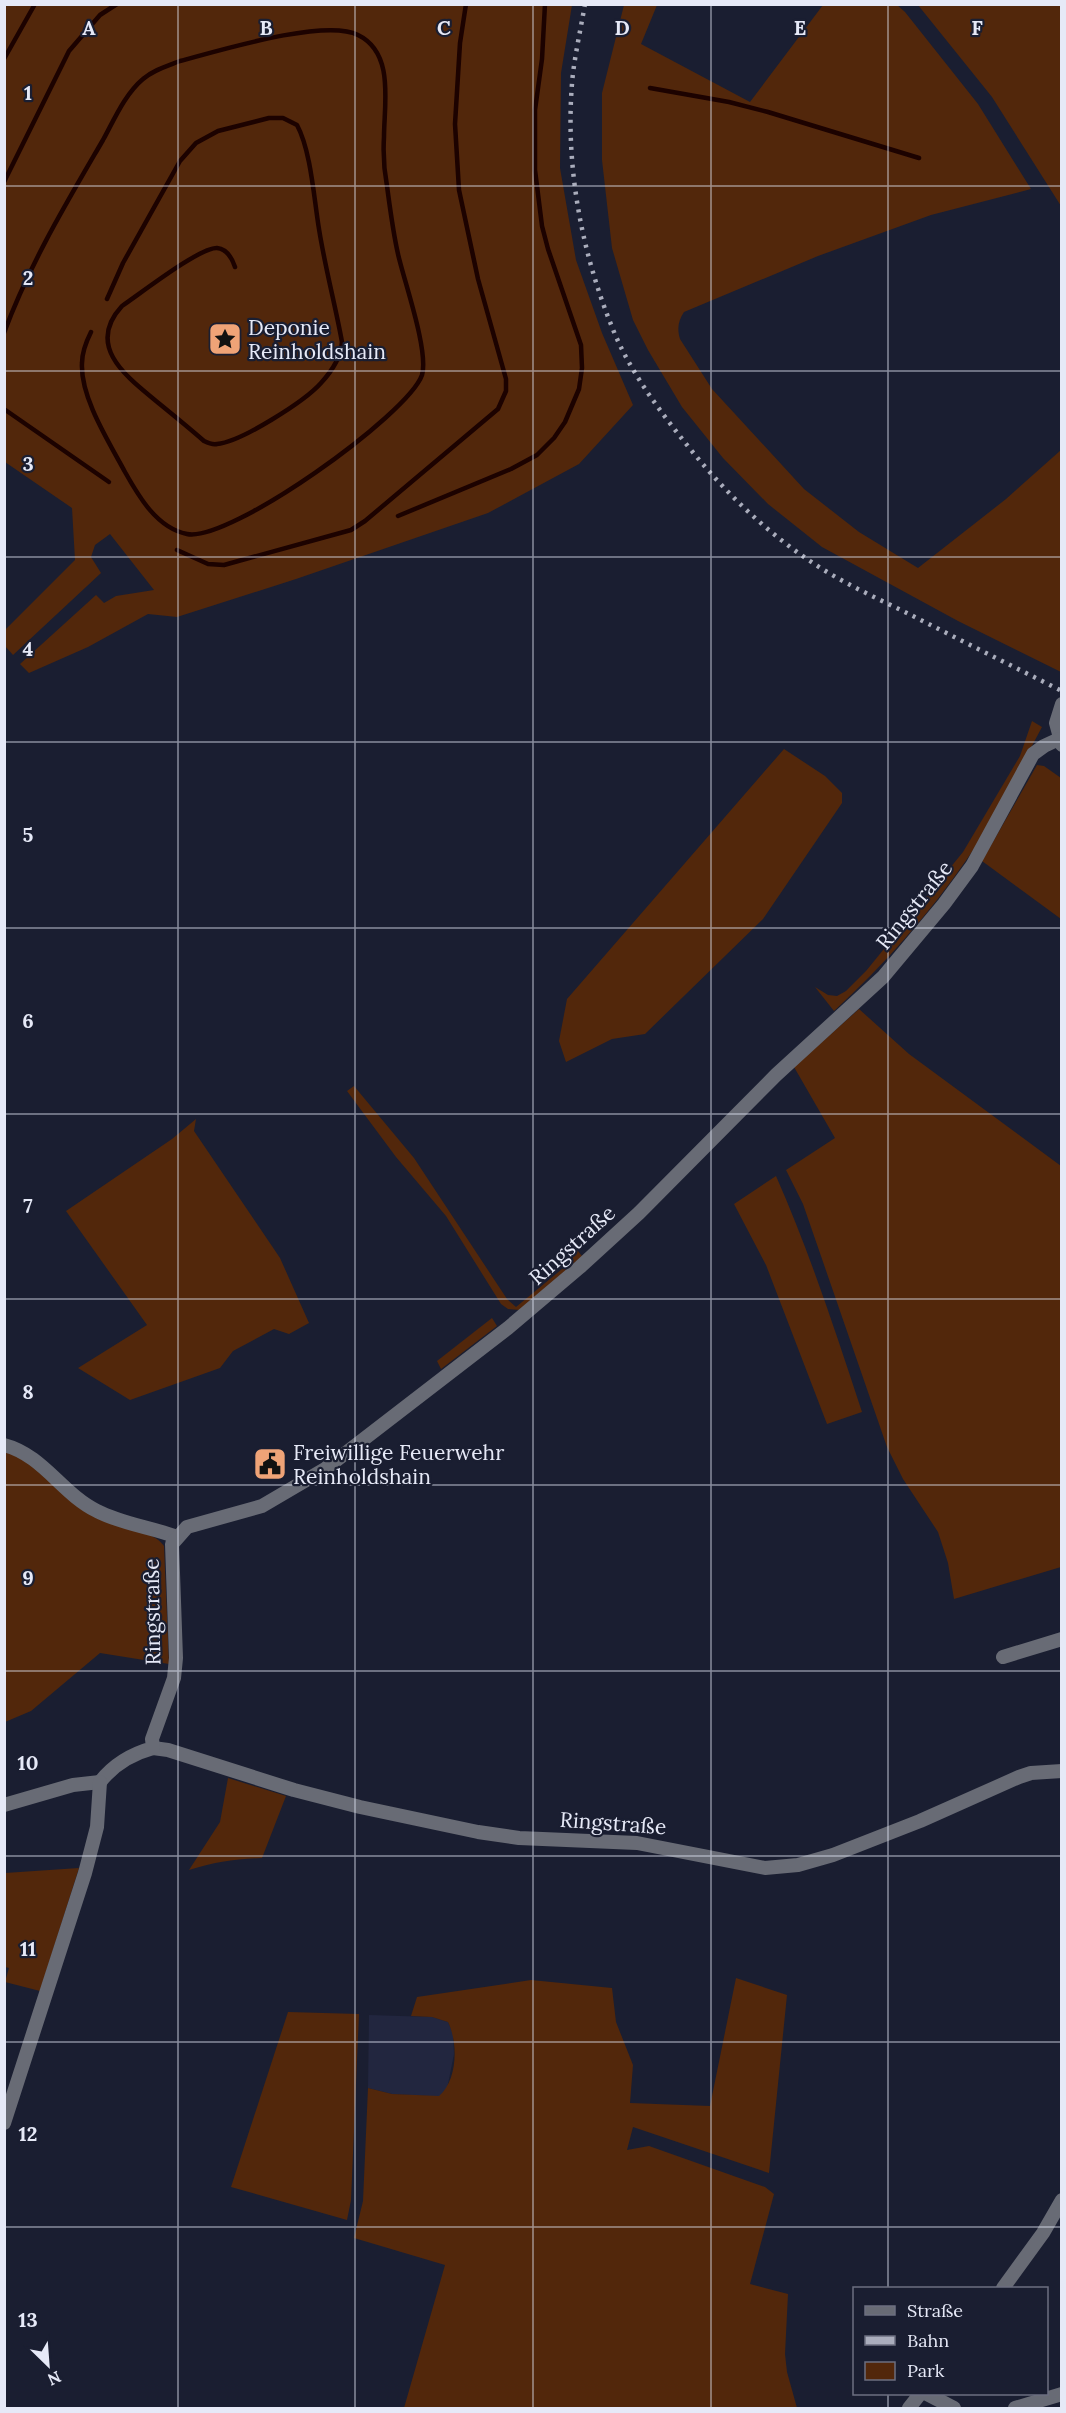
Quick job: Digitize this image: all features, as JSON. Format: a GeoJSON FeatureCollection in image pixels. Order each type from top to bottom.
{"type":"FeatureCollection","features":[{"type":"Feature","properties":{"kind":"street"},"geometry":{"type":"LineString","coordinates":[[1060,742],[1056,723],[1062,704]]}},
{"type":"Feature","properties":{"kind":"street","name":"Ringstraße"},"geometry":{"type":"LineString","coordinates":[[1060,742],[1044,746],[1033,754],[972,866],[944,904],[882,977],[776,1075],[639,1213],[580,1268],[508,1328],[325,1469],[262,1506],[187,1527],[177,1537],[171,1544],[176,1658],[174,1678],[152,1739],[153,1749],[168,1750],[294,1790],[360,1807],[478,1832],[519,1838],[636,1843],[765,1868],[798,1865],[824,1858],[920,1821],[1019,1777],[1031,1773],[1062,1771]]}},
{"type":"Feature","properties":{"kind":"street"},"geometry":{"type":"LineString","coordinates":[[4,1445],[27,1453],[37,1460],[70,1492],[97,1511],[126,1523],[177,1537]]}},
{"type":"Feature","properties":{"kind":"street"},"geometry":{"type":"LineString","coordinates":[[1003,1657],[1062,1639]]}},
{"type":"Feature","properties":{"kind":"street"},"geometry":{"type":"LineString","coordinates":[[4,2123],[85,1873],[97,1827],[100,1782],[107,1773],[127,1758],[153,1749]]}},
{"type":"Feature","properties":{"kind":"street"},"geometry":{"type":"LineString","coordinates":[[4,1804],[73,1785],[100,1782]]}},
{"type":"Feature","properties":{"kind":"street"},"geometry":{"type":"LineString","coordinates":[[1003,2287],[1043,2233],[1062,2200]]}},
{"type":"Feature","properties":{"kind":"street"},"geometry":{"type":"LineString","coordinates":[[1015,2409],[1062,2394]]}},
{"type":"Feature","properties":{"kind":"street"},"geometry":{"type":"LineString","coordinates":[[909,2409],[919,2395]]}},
{"type":"Feature","properties":{"kind":"street"},"geometry":{"type":"LineString","coordinates":[[929,2395],[954,2409]]}},
{"type":"Feature","properties":{"kind":"shaded area"},"geometry":{"type":"Polygon","coordinates":[[[369,2015],[432,2017],[448,2022],[453,2033],[454,2054],[447,2089],[440,2096],[392,2094],[368,2088],[369,2015]]]}},
{"type":"Feature","properties":{"kind":"green space"},"geometry":{"type":"Polygon","coordinates":[[[896,4],[905,12],[978,104],[1031,189],[931,215],[818,256],[684,312],[679,322],[679,335],[712,389],[804,489],[859,532],[918,568],[1006,499],[1061,450],[1061,672],[958,621],[822,547],[768,504],[723,458],[682,407],[633,320],[612,248],[602,160],[602,93],[624,5],[657,5],[641,44],[750,102],[823,5],[896,4]]]}},
{"type":"Feature","properties":{"kind":"green space"},"geometry":{"type":"Polygon","coordinates":[[[4,5],[572,5],[561,73],[560,168],[576,260],[602,333],[633,405],[579,464],[488,513],[177,617],[148,614],[88,647],[29,673],[20,664],[96,595],[104,603],[116,596],[154,590],[110,534],[95,545],[91,557],[101,573],[13,655],[5,646],[5,630],[75,560],[72,508],[5,462],[4,5]]]}},
{"type":"Feature","properties":{"kind":"green space"},"geometry":{"type":"Polygon","coordinates":[[[918,5],[1061,5],[1061,206],[992,97],[918,5]]]}},
{"type":"Feature","properties":{"kind":"green space"},"geometry":{"type":"Polygon","coordinates":[[[1032,721],[1042,727],[978,843],[937,900],[905,939],[834,1011],[815,987],[828,995],[837,996],[846,991],[866,971],[963,852],[1020,756],[1032,721]]]}},
{"type":"Feature","properties":{"kind":"green space"},"geometry":{"type":"Polygon","coordinates":[[[784,749],[825,776],[842,793],[842,803],[763,919],[645,1034],[612,1039],[566,1062],[559,1041],[567,999],[784,749]]]}},
{"type":"Feature","properties":{"kind":"green space"},"geometry":{"type":"Polygon","coordinates":[[[1037,765],[1044,766],[1061,778],[1061,919],[982,861],[1037,765]]]}},
{"type":"Feature","properties":{"kind":"green space"},"geometry":{"type":"Polygon","coordinates":[[[859,1009],[909,1054],[1061,1166],[1061,1567],[954,1599],[948,1563],[938,1532],[903,1479],[887,1447],[803,1204],[786,1170],[835,1138],[794,1067],[859,1009]]]}},
{"type":"Feature","properties":{"kind":"green space"},"geometry":{"type":"Polygon","coordinates":[[[354,1086],[414,1158],[507,1299],[516,1307],[573,1260],[573,1245],[582,1256],[520,1310],[508,1309],[501,1304],[446,1216],[396,1157],[347,1091],[354,1086]]]}},
{"type":"Feature","properties":{"kind":"green space"},"geometry":{"type":"Polygon","coordinates":[[[196,1119],[194,1131],[280,1258],[309,1323],[289,1334],[274,1329],[233,1351],[220,1368],[130,1400],[78,1368],[147,1325],[66,1211],[172,1139],[196,1119]]]}},
{"type":"Feature","properties":{"kind":"green space"},"geometry":{"type":"Polygon","coordinates":[[[776,1176],[811,1264],[862,1412],[827,1424],[766,1265],[734,1204],[776,1176]]]}},
{"type":"Feature","properties":{"kind":"green space"},"geometry":{"type":"Polygon","coordinates":[[[492,1318],[497,1326],[441,1369],[437,1361],[492,1318]]]}},
{"type":"Feature","properties":{"kind":"green space"},"geometry":{"type":"Polygon","coordinates":[[[4,1450],[36,1465],[79,1505],[98,1518],[152,1536],[164,1546],[169,1664],[100,1653],[31,1711],[5,1722],[4,1450]]]}},
{"type":"Feature","properties":{"kind":"green space"},"geometry":{"type":"Polygon","coordinates":[[[228,1778],[286,1796],[262,1858],[225,1861],[189,1870],[220,1822],[228,1778]]]}},
{"type":"Feature","properties":{"kind":"green space"},"geometry":{"type":"Polygon","coordinates":[[[79,1868],[40,1991],[5,1982],[9,1968],[5,1967],[5,1873],[79,1868]]]}},
{"type":"Feature","properties":{"kind":"green space"},"geometry":{"type":"Polygon","coordinates":[[[736,1978],[787,1995],[769,2173],[633,2127],[627,2150],[649,2146],[765,2187],[774,2194],[750,2284],[788,2294],[785,2354],[787,2372],[797,2408],[404,2408],[445,2265],[354,2238],[363,2201],[368,2088],[392,2094],[439,2096],[445,2089],[453,2071],[455,2050],[448,2022],[432,2017],[411,2016],[417,1997],[531,1980],[612,1988],[616,2022],[633,2065],[630,2103],[710,2106],[736,1978]]]}},
{"type":"Feature","properties":{"kind":"green space"},"geometry":{"type":"Polygon","coordinates":[[[288,2012],[359,2014],[351,2200],[347,2220],[231,2187],[288,2012]]]}},
{"type":"Feature","properties":{"kind":"waterway"},"geometry":{"type":"LineString","coordinates":[[4,59],[35,4]]}},
{"type":"Feature","properties":{"kind":"waterway"},"geometry":{"type":"LineString","coordinates":[[4,182],[69,51],[100,15],[117,4]]}},
{"type":"Feature","properties":{"kind":"waterway"},"geometry":{"type":"LineString","coordinates":[[177,550],[208,564],[224,565],[351,530],[365,521],[498,409],[506,391],[506,379],[478,279],[459,190],[455,124],[460,43],[466,4]]}},
{"type":"Feature","properties":{"kind":"waterway"},"geometry":{"type":"LineString","coordinates":[[398,516],[511,469],[537,455],[554,438],[565,422],[579,389],[582,368],[581,345],[548,249],[542,226],[535,170],[535,110],[542,59],[545,4]]}},
{"type":"Feature","properties":{"kind":"waterway"},"geometry":{"type":"LineString","coordinates":[[4,333],[25,283],[62,210],[125,100],[147,76],[160,68],[180,61],[297,33],[322,30],[342,31],[358,35],[370,43],[378,54],[385,80],[385,174],[396,246],[422,350],[422,375],[410,394],[353,445],[276,498],[239,519],[209,531],[187,534],[176,531],[150,510],[130,482],[97,419],[86,390],[82,363],[91,332]]}},
{"type":"Feature","properties":{"kind":"waterway"},"geometry":{"type":"LineString","coordinates":[[650,88],[729,102],[768,112],[919,158]]}},
{"type":"Feature","properties":{"kind":"waterway"},"geometry":{"type":"LineString","coordinates":[[107,299],[123,263],[180,161],[196,143],[218,131],[269,118],[283,118],[297,125],[309,161],[321,243],[342,342],[341,348],[332,369],[313,391],[256,429],[228,442],[213,444],[204,441],[133,382],[114,360],[109,347],[108,334],[112,321],[122,306],[198,255],[209,250],[221,249],[229,255],[235,267]]}},
{"type":"Feature","properties":{"kind":"waterway"},"geometry":{"type":"LineString","coordinates":[[4,409],[109,482]]}},
{"type":"Feature","properties":{"kind":"railway"},"geometry":{"type":"LineString","coordinates":[[585,4],[574,64],[571,105],[573,170],[577,202],[591,266],[612,327],[634,372],[653,400],[697,457],[727,490],[758,521],[792,548],[848,584],[1062,691]]}},
{"type":"Feature","properties":{"kind":"place","name":"Deponie Reinholdshain"},"geometry":{"type":"Point","coordinates":[225,339]}},
{"type":"Feature","properties":{"kind":"place","name":"Freiwillige Feuerwehr Reinholdshain"},"geometry":{"type":"Point","coordinates":[270,1464]}}]}
